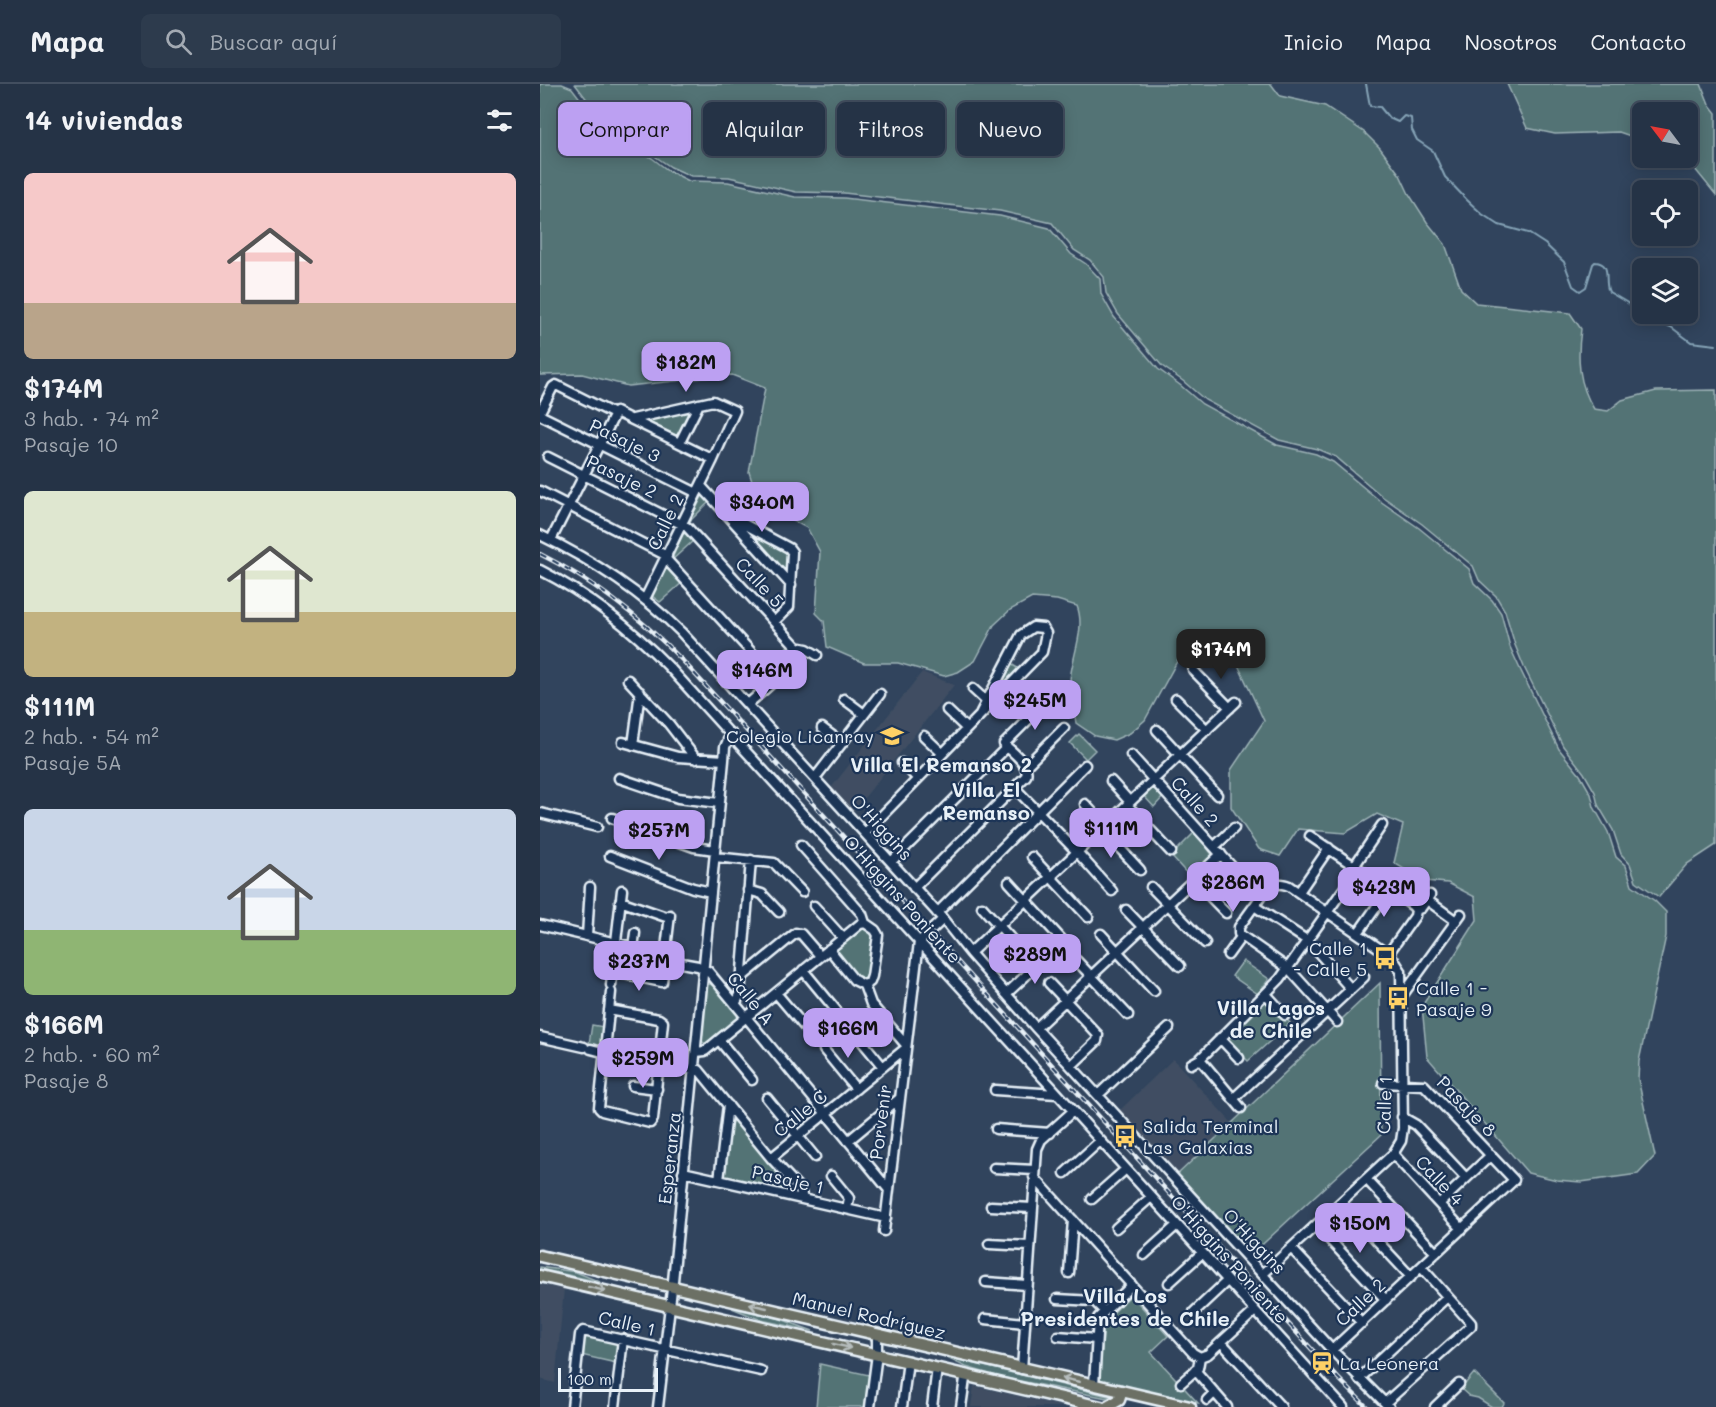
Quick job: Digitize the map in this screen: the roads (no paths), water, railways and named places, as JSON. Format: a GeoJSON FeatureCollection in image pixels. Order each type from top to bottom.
{"type":"FeatureCollection","features":[{"type":"Feature","properties":{"kind":"main road","name":"Manuel Rodríguez"},"geometry":{"type":"LineString","coordinates":[[540,1256],[1190,1407]]}},
{"type":"Feature","properties":{"kind":"main road","name":"Manuel Rodríguez"},"geometry":{"type":"LineString","coordinates":[[540,1276],[963,1374],[1082,1405],[1101,1407]]}},
{"type":"Feature","properties":{"kind":"main road"},"geometry":{"type":"LineString","coordinates":[[1107,1407],[1119,1400],[1122,1392]]}},
{"type":"Feature","properties":{"kind":"street"},"geometry":{"type":"LineString","coordinates":[[540,413],[555,385],[633,419],[712,459]]}},
{"type":"Feature","properties":{"kind":"street","name":"Calle 2"},"geometry":{"type":"LineString","coordinates":[[645,599],[735,411],[713,401],[699,404]]}},
{"type":"Feature","properties":{"kind":"street"},"geometry":{"type":"LineString","coordinates":[[633,419],[699,404]]}},
{"type":"Feature","properties":{"kind":"street"},"geometry":{"type":"LineString","coordinates":[[680,442],[699,404]]}},
{"type":"Feature","properties":{"kind":"street","name":"Pasaje 3"},"geometry":{"type":"LineString","coordinates":[[540,413],[598,445],[699,489]]}},
{"type":"Feature","properties":{"kind":"street"},"geometry":{"type":"LineString","coordinates":[[550,540],[615,413]]}},
{"type":"Feature","properties":{"kind":"street","name":"Pasaje 2"},"geometry":{"type":"LineString","coordinates":[[548,457],[682,524]]}},
{"type":"Feature","properties":{"kind":"street"},"geometry":{"type":"LineString","coordinates":[[699,489],[729,516],[791,585]]}},
{"type":"Feature","properties":{"kind":"street"},"geometry":{"type":"LineString","coordinates":[[540,492],[666,557],[776,679]]}},
{"type":"Feature","properties":{"kind":"street"},"geometry":{"type":"LineString","coordinates":[[729,516],[792,551],[789,607],[774,622]]}},
{"type":"Feature","properties":{"kind":"street","name":"Calle 5"},"geometry":{"type":"LineString","coordinates":[[682,524],[797,647],[807,649],[817,655]]}},
{"type":"Feature","properties":{"kind":"street","name":"O'Higgins"},"geometry":{"type":"LineString","coordinates":[[540,535],[603,570],[645,599],[681,632],[940,916],[969,953],[1036,1028],[1332,1350],[1387,1405]]}},
{"type":"Feature","properties":{"kind":"street","name":"O'Higgins Poniente"},"geometry":{"type":"LineString","coordinates":[[540,570],[596,604],[634,634],[670,668],[1339,1406]]}},
{"type":"Feature","properties":{"kind":"street"},"geometry":{"type":"LineString","coordinates":[[864,833],[1042,651],[1046,633],[1043,628],[1035,627],[1022,634],[981,712]]}},
{"type":"Feature","properties":{"kind":"street"},"geometry":{"type":"LineString","coordinates":[[748,704],[776,679],[789,663],[797,647]]}},
{"type":"Feature","properties":{"kind":"street"},"geometry":{"type":"LineString","coordinates":[[969,953],[1233,705],[1193,670]]}},
{"type":"Feature","properties":{"kind":"street"},"geometry":{"type":"LineString","coordinates":[[628,680],[669,724],[696,759]]}},
{"type":"Feature","properties":{"kind":"street"},"geometry":{"type":"LineString","coordinates":[[974,689],[986,700]]}},
{"type":"Feature","properties":{"kind":"street"},"geometry":{"type":"LineString","coordinates":[[633,745],[639,692]]}},
{"type":"Feature","properties":{"kind":"street"},"geometry":{"type":"LineString","coordinates":[[815,778],[880,694]]}},
{"type":"Feature","properties":{"kind":"street"},"geometry":{"type":"LineString","coordinates":[[844,699],[864,714]]}},
{"type":"Feature","properties":{"kind":"street"},"geometry":{"type":"LineString","coordinates":[[1176,699],[1207,730]]}},
{"type":"Feature","properties":{"kind":"street"},"geometry":{"type":"LineString","coordinates":[[891,862],[1047,701]]}},
{"type":"Feature","properties":{"kind":"street"},"geometry":{"type":"LineString","coordinates":[[947,710],[966,728]]}},
{"type":"Feature","properties":{"kind":"street"},"geometry":{"type":"LineString","coordinates":[[822,728],[842,743]]}},
{"type":"Feature","properties":{"kind":"street"},"geometry":{"type":"LineString","coordinates":[[1026,766],[1065,728]]}},
{"type":"Feature","properties":{"kind":"street"},"geometry":{"type":"LineString","coordinates":[[1157,730],[1217,795]]}},
{"type":"Feature","properties":{"kind":"street","name":"Esperanza"},"geometry":{"type":"LineString","coordinates":[[658,1407],[705,969],[725,747],[731,733]]}},
{"type":"Feature","properties":{"kind":"street"},"geometry":{"type":"LineString","coordinates":[[924,736],[942,753]]}},
{"type":"Feature","properties":{"kind":"street"},"geometry":{"type":"LineString","coordinates":[[623,742],[669,755],[724,760]]}},
{"type":"Feature","properties":{"kind":"street"},"geometry":{"type":"LineString","coordinates":[[914,888],[1027,774],[1026,766],[1005,745]]}},
{"type":"Feature","properties":{"kind":"street","name":"Calle 2"},"geometry":{"type":"LineString","coordinates":[[1131,755],[1247,882],[1259,885],[1284,883],[1388,954]]}},
{"type":"Feature","properties":{"kind":"street"},"geometry":{"type":"LineString","coordinates":[[902,763],[917,778]]}},
{"type":"Feature","properties":{"kind":"street"},"geometry":{"type":"LineString","coordinates":[[919,942],[940,916],[1085,765]]}},
{"type":"Feature","properties":{"kind":"street"},"geometry":{"type":"LineString","coordinates":[[619,778],[678,798],[719,803]]}},
{"type":"Feature","properties":{"kind":"street"},"geometry":{"type":"LineString","coordinates":[[1111,781],[1171,852]]}},
{"type":"Feature","properties":{"kind":"street"},"geometry":{"type":"LineString","coordinates":[[1015,788],[1112,891]]}},
{"type":"Feature","properties":{"kind":"street"},"geometry":{"type":"LineString","coordinates":[[1085,804],[1140,870]]}},
{"type":"Feature","properties":{"kind":"street"},"geometry":{"type":"LineString","coordinates":[[540,813],[597,827]]}},
{"type":"Feature","properties":{"kind":"street"},"geometry":{"type":"LineString","coordinates":[[612,818],[715,854],[775,864],[802,892]]}},
{"type":"Feature","properties":{"kind":"street"},"geometry":{"type":"LineString","coordinates":[[1191,1064],[1200,1059],[1289,969],[1355,873],[1382,825]]}},
{"type":"Feature","properties":{"kind":"street"},"geometry":{"type":"LineString","coordinates":[[1214,847],[1234,828]]}},
{"type":"Feature","properties":{"kind":"street"},"geometry":{"type":"LineString","coordinates":[[1311,836],[1366,872],[1416,910]]}},
{"type":"Feature","properties":{"kind":"street"},"geometry":{"type":"LineString","coordinates":[[801,845],[862,914],[865,923],[878,935],[872,976],[870,982],[864,985]]}},
{"type":"Feature","properties":{"kind":"street"},"geometry":{"type":"LineString","coordinates":[[1299,892],[1329,848]]}},
{"type":"Feature","properties":{"kind":"street"},"geometry":{"type":"LineString","coordinates":[[1036,1028],[1221,854]]}},
{"type":"Feature","properties":{"kind":"street"},"geometry":{"type":"LineString","coordinates":[[610,856],[693,888],[711,892]]}},
{"type":"Feature","properties":{"kind":"street"},"geometry":{"type":"LineString","coordinates":[[1032,857],[1088,917]]}},
{"type":"Feature","properties":{"kind":"street"},"geometry":{"type":"LineString","coordinates":[[735,1004],[739,1000],[751,860]]}},
{"type":"Feature","properties":{"kind":"street"},"geometry":{"type":"LineString","coordinates":[[1194,879],[1226,913]]}},
{"type":"Feature","properties":{"kind":"street"},"geometry":{"type":"LineString","coordinates":[[1009,882],[1063,941]]}},
{"type":"Feature","properties":{"kind":"street"},"geometry":{"type":"LineString","coordinates":[[1270,884],[1238,929],[1241,937],[1289,969],[1337,1022]]}},
{"type":"Feature","properties":{"kind":"street"},"geometry":{"type":"LineString","coordinates":[[587,936],[591,887]]}},
{"type":"Feature","properties":{"kind":"street"},"geometry":{"type":"LineString","coordinates":[[1151,887],[1205,943]]}},
{"type":"Feature","properties":{"kind":"street"},"geometry":{"type":"LineString","coordinates":[[1358,933],[1389,889]]}},
{"type":"Feature","properties":{"kind":"street"},"geometry":{"type":"LineString","coordinates":[[609,1010],[662,1020],[657,1089],[651,1122],[599,1110],[604,1053],[621,890]]}},
{"type":"Feature","properties":{"kind":"street"},"geometry":{"type":"LineString","coordinates":[[748,891],[762,894],[779,912]]}},
{"type":"Feature","properties":{"kind":"street"},"geometry":{"type":"LineString","coordinates":[[1388,954],[1416,910],[1421,908],[1429,898],[1459,917],[1401,997]]}},
{"type":"Feature","properties":{"kind":"street"},"geometry":{"type":"LineString","coordinates":[[613,972],[662,982],[665,960],[669,916],[620,901]]}},
{"type":"Feature","properties":{"kind":"street"},"geometry":{"type":"LineString","coordinates":[[814,906],[843,938]]}},
{"type":"Feature","properties":{"kind":"street"},"geometry":{"type":"LineString","coordinates":[[1254,906],[1308,941],[1351,989]]}},
{"type":"Feature","properties":{"kind":"street"},"geometry":{"type":"LineString","coordinates":[[982,907],[1032,961],[1034,966],[1006,994]]}},
{"type":"Feature","properties":{"kind":"street"},"geometry":{"type":"LineString","coordinates":[[1126,910],[1179,966]]}},
{"type":"Feature","properties":{"kind":"street"},"geometry":{"type":"LineString","coordinates":[[696,1052],[703,1052],[719,1040],[820,956],[860,924],[865,923]]}},
{"type":"Feature","properties":{"kind":"street"},"geometry":{"type":"LineString","coordinates":[[540,925],[616,943],[632,951],[635,933]]}},
{"type":"Feature","properties":{"kind":"street"},"geometry":{"type":"LineString","coordinates":[[741,978],[796,933],[801,934],[820,956]]}},
{"type":"Feature","properties":{"kind":"street"},"geometry":{"type":"LineString","coordinates":[[1101,934],[1154,991]]}},
{"type":"Feature","properties":{"kind":"street"},"geometry":{"type":"LineString","coordinates":[[1228,956],[1241,937]]}},
{"type":"Feature","properties":{"kind":"street","name":"Porvenir"},"geometry":{"type":"LineString","coordinates":[[884,1231],[919,942]]}},
{"type":"Feature","properties":{"kind":"street"},"geometry":{"type":"LineString","coordinates":[[829,950],[854,980],[864,985],[869,1000],[906,1046]]}},
{"type":"Feature","properties":{"kind":"street","name":"Calle 1"},"geometry":{"type":"LineString","coordinates":[[1263,1274],[1393,1154],[1401,1141],[1401,971],[1388,954]]}},
{"type":"Feature","properties":{"kind":"street","name":"Calle A"},"geometry":{"type":"LineString","coordinates":[[665,960],[705,969],[889,1190]]}},
{"type":"Feature","properties":{"kind":"street"},"geometry":{"type":"LineString","coordinates":[[1076,960],[1128,1015]]}},
{"type":"Feature","properties":{"kind":"street"},"geometry":{"type":"LineString","coordinates":[[803,970],[836,1010]]}},
{"type":"Feature","properties":{"kind":"street"},"geometry":{"type":"LineString","coordinates":[[1233,1099],[1364,977]]}},
{"type":"Feature","properties":{"kind":"street"},"geometry":{"type":"LineString","coordinates":[[1049,983],[1099,1037],[1071,1066]]}},
{"type":"Feature","properties":{"kind":"street"},"geometry":{"type":"LineString","coordinates":[[776,993],[809,1032]]}},
{"type":"Feature","properties":{"kind":"street"},"geometry":{"type":"LineString","coordinates":[[1266,994],[1286,1015]]}},
{"type":"Feature","properties":{"kind":"street"},"geometry":{"type":"LineString","coordinates":[[850,1028],[883,1067]]}},
{"type":"Feature","properties":{"kind":"street"},"geometry":{"type":"LineString","coordinates":[[1098,1095],[1169,1028]]}},
{"type":"Feature","properties":{"kind":"street"},"geometry":{"type":"LineString","coordinates":[[540,1037],[637,1061],[694,1069],[703,1074],[771,1158],[800,1189],[803,1199]]}},
{"type":"Feature","properties":{"kind":"street"},"geometry":{"type":"LineString","coordinates":[[1220,1038],[1239,1058]]}},
{"type":"Feature","properties":{"kind":"street"},"geometry":{"type":"LineString","coordinates":[[719,1040],[752,1080]]}},
{"type":"Feature","properties":{"kind":"street","name":"Calle C"},"geometry":{"type":"LineString","coordinates":[[771,1158],[906,1046]]}},
{"type":"Feature","properties":{"kind":"street"},"geometry":{"type":"LineString","coordinates":[[824,1050],[856,1089]]}},
{"type":"Feature","properties":{"kind":"street"},"geometry":{"type":"LineString","coordinates":[[1200,1059],[1241,1108]]}},
{"type":"Feature","properties":{"kind":"street","name":"Pasaje 8"},"geometry":{"type":"LineString","coordinates":[[1383,1083],[1424,1085],[1514,1180]]}},
{"type":"Feature","properties":{"kind":"street"},"geometry":{"type":"LineString","coordinates":[[633,1086],[657,1089]]}},
{"type":"Feature","properties":{"kind":"street"},"geometry":{"type":"LineString","coordinates":[[995,1090],[1058,1094]]}},
{"type":"Feature","properties":{"kind":"street"},"geometry":{"type":"LineString","coordinates":[[767,1098],[815,1157]]}},
{"type":"Feature","properties":{"kind":"street"},"geometry":{"type":"LineString","coordinates":[[848,1141],[900,1098]]}},
{"type":"Feature","properties":{"kind":"street"},"geometry":{"type":"LineString","coordinates":[[719,1180],[728,1105]]}},
{"type":"Feature","properties":{"kind":"street"},"geometry":{"type":"LineString","coordinates":[[1022,1369],[1036,1149],[1041,1140],[1073,1112]]}},
{"type":"Feature","properties":{"kind":"street"},"geometry":{"type":"LineString","coordinates":[[1402,1117],[1414,1122],[1466,1178]]}},
{"type":"Feature","properties":{"kind":"street"},"geometry":{"type":"LineString","coordinates":[[996,1129],[1050,1132]]}},
{"type":"Feature","properties":{"kind":"street"},"geometry":{"type":"LineString","coordinates":[[1065,1173],[1100,1141]]}},
{"type":"Feature","properties":{"kind":"street","name":"Calle 4"},"geometry":{"type":"LineString","coordinates":[[1393,1154],[1462,1229]]}},
{"type":"Feature","properties":{"kind":"street"},"geometry":{"type":"LineString","coordinates":[[1439,1204],[1491,1155]]}},
{"type":"Feature","properties":{"kind":"street"},"geometry":{"type":"LineString","coordinates":[[994,1168],[1034,1173],[1073,1220],[1193,1353],[1200,1357],[1206,1355],[1255,1311]]}},
{"type":"Feature","properties":{"kind":"street"},"geometry":{"type":"LineString","coordinates":[[1092,1198],[1126,1169]]}},
{"type":"Feature","properties":{"kind":"street","name":"Pasaje 1"},"geometry":{"type":"LineString","coordinates":[[683,1172],[886,1218]]}},
{"type":"Feature","properties":{"kind":"street"},"geometry":{"type":"LineString","coordinates":[[831,1176],[849,1198],[847,1209]]}},
{"type":"Feature","properties":{"kind":"street"},"geometry":{"type":"LineString","coordinates":[[1366,1179],[1436,1253]]}},
{"type":"Feature","properties":{"kind":"street","name":"Calle 2"},"geometry":{"type":"LineString","coordinates":[[1332,1350],[1514,1180]]}},
{"type":"Feature","properties":{"kind":"street"},"geometry":{"type":"LineString","coordinates":[[1116,1228],[1151,1197]]}},
{"type":"Feature","properties":{"kind":"street"},"geometry":{"type":"LineString","coordinates":[[1341,1202],[1411,1276]]}},
{"type":"Feature","properties":{"kind":"street"},"geometry":{"type":"LineString","coordinates":[[991,1206],[1032,1208]]}},
{"type":"Feature","properties":{"kind":"street"},"geometry":{"type":"LineString","coordinates":[[1069,1273],[1073,1220]]}},
{"type":"Feature","properties":{"kind":"street"},"geometry":{"type":"LineString","coordinates":[[1144,1256],[1177,1225]]}},
{"type":"Feature","properties":{"kind":"street"},"geometry":{"type":"LineString","coordinates":[[1316,1225],[1386,1300]]}},
{"type":"Feature","properties":{"kind":"street"},"geometry":{"type":"LineString","coordinates":[[989,1244],[1030,1246]]}},
{"type":"Feature","properties":{"kind":"street"},"geometry":{"type":"LineString","coordinates":[[1291,1248],[1362,1323]]}},
{"type":"Feature","properties":{"kind":"street"},"geometry":{"type":"LineString","coordinates":[[1169,1283],[1202,1253]]}},
{"type":"Feature","properties":{"kind":"street"},"geometry":{"type":"LineString","coordinates":[[1387,1405],[1471,1324],[1421,1267]]}},
{"type":"Feature","properties":{"kind":"street"},"geometry":{"type":"LineString","coordinates":[[1194,1312],[1227,1281]]}},
{"type":"Feature","properties":{"kind":"street"},"geometry":{"type":"LineString","coordinates":[[986,1282],[1028,1285]]}},
{"type":"Feature","properties":{"kind":"street"},"geometry":{"type":"LineString","coordinates":[[1094,1385],[1097,1322],[1104,1311],[1132,1285]]}},
{"type":"Feature","properties":{"kind":"street"},"geometry":{"type":"LineString","coordinates":[[1359,1378],[1447,1297]]}},
{"type":"Feature","properties":{"kind":"street"},"geometry":{"type":"LineString","coordinates":[[1057,1299],[1094,1302],[1104,1311]]}},
{"type":"Feature","properties":{"kind":"street"},"geometry":{"type":"LineString","coordinates":[[985,1319],[1025,1323]]}},
{"type":"Feature","properties":{"kind":"street","name":"Calle 1"},"geometry":{"type":"LineString","coordinates":[[572,1407],[580,1335],[586,1331],[761,1371]]}},
{"type":"Feature","properties":{"kind":"street"},"geometry":{"type":"LineString","coordinates":[[870,1407],[877,1354],[877,1334]]}},
{"type":"Feature","properties":{"kind":"street"},"geometry":{"type":"LineString","coordinates":[[1058,1336],[1096,1339]]}},
{"type":"Feature","properties":{"kind":"street"},"geometry":{"type":"LineString","coordinates":[[615,1407],[623,1339]]}},
{"type":"Feature","properties":{"kind":"street"},"geometry":{"type":"LineString","coordinates":[[1221,1342],[1281,1407]]}},
{"type":"Feature","properties":{"kind":"street"},"geometry":{"type":"LineString","coordinates":[[1181,1383],[1195,1370],[1200,1357]]}},
{"type":"Feature","properties":{"kind":"street"},"geometry":{"type":"LineString","coordinates":[[902,1407],[908,1361]]}},
{"type":"Feature","properties":{"kind":"street"},"geometry":{"type":"LineString","coordinates":[[932,1407],[937,1368]]}},
{"type":"Feature","properties":{"kind":"street"},"geometry":{"type":"LineString","coordinates":[[1195,1370],[1227,1407]]}},
{"type":"Feature","properties":{"kind":"street"},"geometry":{"type":"LineString","coordinates":[[962,1407],[965,1380],[963,1374]]}},
{"type":"Feature","properties":{"kind":"street"},"geometry":{"type":"LineString","coordinates":[[1435,1407],[1459,1384]]}},
{"type":"Feature","properties":{"kind":"street"},"geometry":{"type":"LineString","coordinates":[[1207,1400],[1214,1393]]}},
{"type":"Feature","properties":{"kind":"waterway"},"geometry":{"type":"LineString","coordinates":[[1366,84],[1370,106],[1380,107],[1389,118],[1398,122],[1404,116],[1411,118],[1412,130],[1417,140],[1433,151],[1445,177],[1467,200],[1499,225],[1528,233],[1545,244],[1564,262],[1573,286],[1580,291],[1586,287],[1593,264],[1601,263],[1606,269],[1609,292],[1646,317],[1671,327],[1691,342],[1716,345]]}},
{"type":"Feature","properties":{"kind":"railway"},"geometry":{"type":"LineString","coordinates":[[540,554],[579,576],[616,601],[682,660],[1367,1407]]}},
{"type":"Feature","properties":{"kind":"place","name":"Colegio Licanray"},"geometry":{"type":"Point","coordinates":[892,736]}},
{"type":"Feature","properties":{"kind":"place","name":"Calle 1 - Calle 5"},"geometry":{"type":"Point","coordinates":[1385,958]}},
{"type":"Feature","properties":{"kind":"place","name":"Calle 1 - Pasaje 9"},"geometry":{"type":"Point","coordinates":[1398,998]}},
{"type":"Feature","properties":{"kind":"place","name":"Salida Terminal Las Galaxias"},"geometry":{"type":"Point","coordinates":[1125,1136]}},
{"type":"Feature","properties":{"kind":"place","name":"La Leonera"},"geometry":{"type":"Point","coordinates":[1322,1363]}},
{"type":"Feature","properties":{"kind":"district","name":"Villa El Remanso 2"},"geometry":{"type":"Point","coordinates":[941,764]}},
{"type":"Feature","properties":{"kind":"district","name":"Villa El Remanso"},"geometry":{"type":"Point","coordinates":[986,800]}},
{"type":"Feature","properties":{"kind":"district","name":"Villa Lagos de Chile"},"geometry":{"type":"Point","coordinates":[1271,1018]}},
{"type":"Feature","properties":{"kind":"district","name":"Villa Los Presidentes de Chile"},"geometry":{"type":"Point","coordinates":[1125,1306]}}]}
